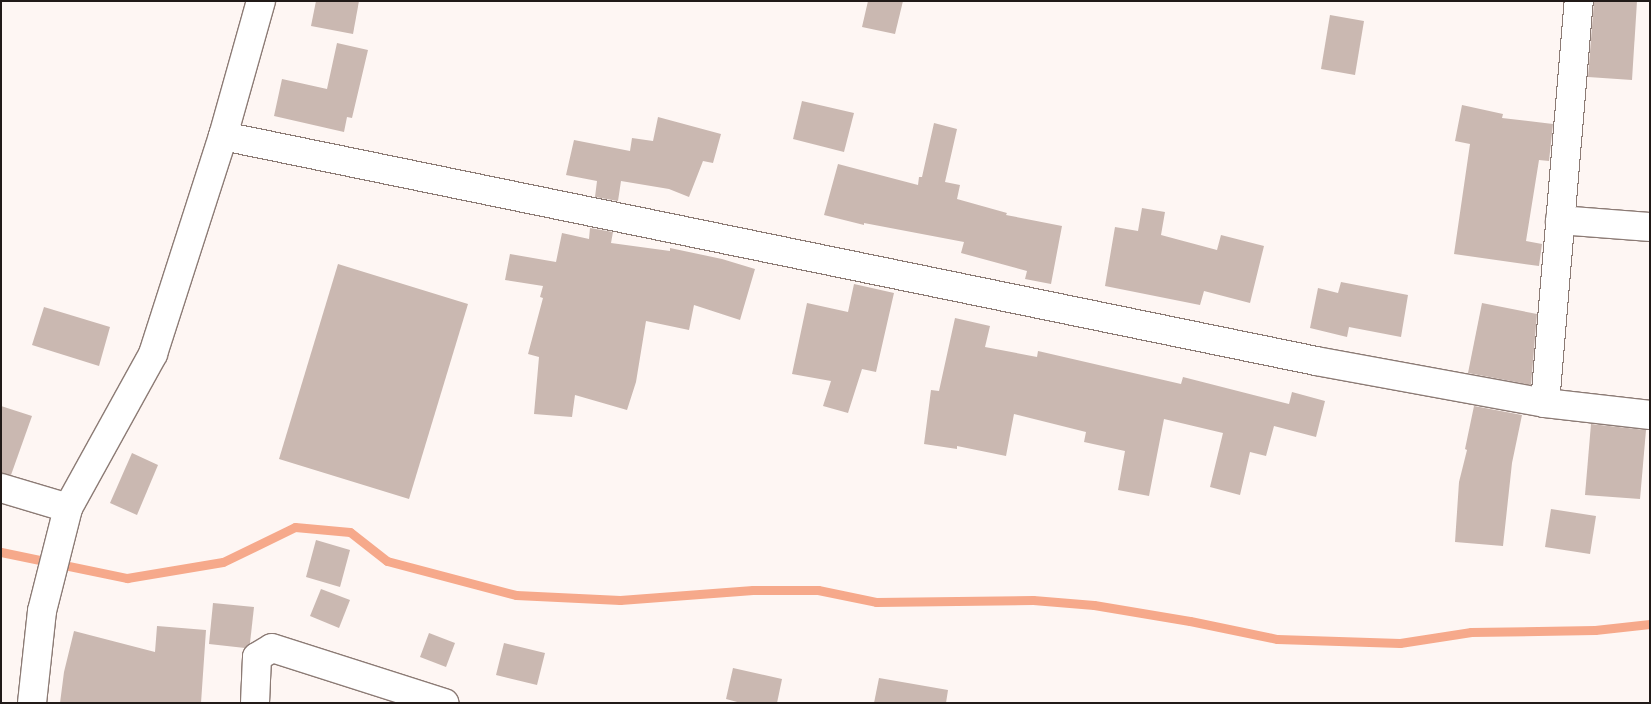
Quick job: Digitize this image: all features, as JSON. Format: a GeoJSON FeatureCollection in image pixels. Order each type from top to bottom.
{"type":"FeatureCollection","features":[{"type":"Feature","properties":{"kind":"street"},"geometry":{"type":"LineString","coordinates":[[32,703],[42,611],[68,508],[153,354],[223,136],[261,1]]}},
{"type":"Feature","properties":{"kind":"street"},"geometry":{"type":"LineString","coordinates":[[1545,403],[1579,1]]}},
{"type":"Feature","properties":{"kind":"street"},"geometry":{"type":"LineString","coordinates":[[223,136],[1316,361],[1545,403],[1650,414]]}},
{"type":"Feature","properties":{"kind":"street"},"geometry":{"type":"LineString","coordinates":[[1560,220],[1650,227]]}},
{"type":"Feature","properties":{"kind":"street"},"geometry":{"type":"LineString","coordinates":[[1,488],[68,508]]}},
{"type":"Feature","properties":{"kind":"street"},"geometry":{"type":"LineString","coordinates":[[254,703],[257,657],[272,648],[444,703]]}},
{"type":"Feature","properties":{"kind":"building"},"geometry":{"type":"Polygon","coordinates":[[[316,1],[359,1],[353,34],[311,26],[316,1]]]}},
{"type":"Feature","properties":{"kind":"building"},"geometry":{"type":"Polygon","coordinates":[[[868,1],[903,1],[895,34],[862,27],[868,1]]]}},
{"type":"Feature","properties":{"kind":"building"},"geometry":{"type":"Polygon","coordinates":[[[1594,1],[1637,1],[1632,80],[1588,77],[1594,1]]]}},
{"type":"Feature","properties":{"kind":"building"},"geometry":{"type":"Polygon","coordinates":[[[1330,15],[1364,21],[1355,75],[1321,69],[1330,15]]]}},
{"type":"Feature","properties":{"kind":"building"},"geometry":{"type":"Polygon","coordinates":[[[337,43],[368,50],[352,118],[347,117],[344,132],[274,116],[282,79],[327,89],[337,43]]]}},
{"type":"Feature","properties":{"kind":"building"},"geometry":{"type":"Polygon","coordinates":[[[802,101],[854,113],[844,152],[793,139],[802,101]]]}},
{"type":"Feature","properties":{"kind":"building"},"geometry":{"type":"Polygon","coordinates":[[[1462,105],[1503,114],[1502,118],[1553,124],[1549,161],[1539,160],[1526,241],[1542,244],[1539,266],[1454,254],[1470,144],[1455,141],[1462,105]]]}},
{"type":"Feature","properties":{"kind":"building"},"geometry":{"type":"Polygon","coordinates":[[[658,117],[721,134],[713,163],[703,161],[689,197],[669,189],[621,181],[618,201],[595,197],[597,181],[566,175],[574,140],[630,151],[632,138],[653,141],[658,117]]]}},
{"type":"Feature","properties":{"kind":"building"},"geometry":{"type":"Polygon","coordinates":[[[934,123],[957,129],[945,182],[960,185],[957,199],[1007,213],[1006,215],[1062,226],[1051,284],[1025,279],[1027,271],[961,253],[964,242],[864,223],[864,225],[824,215],[838,164],[918,185],[919,177],[922,177],[934,123]]]}},
{"type":"Feature","properties":{"kind":"building"},"geometry":{"type":"Polygon","coordinates":[[[1142,208],[1165,212],[1161,235],[1217,250],[1221,235],[1264,246],[1250,303],[1204,291],[1200,305],[1105,286],[1115,227],[1138,231],[1142,208]]]}},
{"type":"Feature","properties":{"kind":"building"},"geometry":{"type":"Polygon","coordinates":[[[590,228],[613,232],[611,243],[670,251],[670,248],[722,259],[755,269],[740,320],[694,305],[689,330],[646,321],[636,382],[627,410],[575,395],[572,417],[534,414],[539,357],[528,354],[543,298],[540,297],[543,286],[505,280],[510,254],[556,262],[562,233],[589,239],[590,228]]]}},
{"type":"Feature","properties":{"kind":"building"},"geometry":{"type":"Polygon","coordinates":[[[338,264],[468,304],[409,499],[279,459],[338,264]]]}},
{"type":"Feature","properties":{"kind":"building"},"geometry":{"type":"Polygon","coordinates":[[[1341,282],[1408,295],[1401,337],[1349,327],[1347,337],[1310,328],[1318,288],[1338,293],[1341,282]]]}},
{"type":"Feature","properties":{"kind":"building"},"geometry":{"type":"Polygon","coordinates":[[[854,284],[894,293],[876,372],[862,369],[848,413],[823,406],[831,381],[792,374],[807,303],[848,312],[854,284]]]}},
{"type":"Feature","properties":{"kind":"building"},"geometry":{"type":"Polygon","coordinates":[[[1482,303],[1537,314],[1531,385],[1468,373],[1482,303]]]}},
{"type":"Feature","properties":{"kind":"building"},"geometry":{"type":"Polygon","coordinates":[[[44,307],[110,327],[99,366],[32,345],[44,307]]]}},
{"type":"Feature","properties":{"kind":"building"},"geometry":{"type":"Polygon","coordinates":[[[955,318],[990,326],[985,347],[1037,357],[1038,351],[1181,384],[1183,377],[1289,404],[1292,392],[1325,401],[1316,437],[1274,426],[1266,456],[1250,452],[1240,495],[1210,487],[1223,433],[1164,419],[1149,496],[1118,490],[1125,451],[1084,442],[1086,432],[1014,414],[1006,456],[957,446],[957,449],[924,444],[931,390],[939,391],[955,318]]]}},
{"type":"Feature","properties":{"kind":"building"},"geometry":{"type":"Polygon","coordinates":[[[1,406],[32,416],[11,475],[1,473],[1,406]]]}},
{"type":"Feature","properties":{"kind":"building"},"geometry":{"type":"Polygon","coordinates":[[[1474,406],[1522,415],[1512,463],[1503,546],[1455,542],[1459,482],[1467,450],[1465,449],[1474,406]]]}},
{"type":"Feature","properties":{"kind":"building"},"geometry":{"type":"Polygon","coordinates":[[[1591,424],[1646,430],[1640,499],[1585,495],[1591,424]]]}},
{"type":"Feature","properties":{"kind":"building"},"geometry":{"type":"Polygon","coordinates":[[[132,453],[158,465],[137,515],[110,503],[132,453]]]}},
{"type":"Feature","properties":{"kind":"building"},"geometry":{"type":"Polygon","coordinates":[[[1551,509],[1596,516],[1590,554],[1545,547],[1551,509]]]}},
{"type":"Feature","properties":{"kind":"building"},"geometry":{"type":"Polygon","coordinates":[[[316,540],[350,550],[340,587],[306,577],[316,540]]]}},
{"type":"Feature","properties":{"kind":"building"},"geometry":{"type":"Polygon","coordinates":[[[321,589],[350,600],[339,628],[310,616],[321,589]]]}},
{"type":"Feature","properties":{"kind":"building"},"geometry":{"type":"Polygon","coordinates":[[[213,603],[254,607],[250,643],[245,648],[209,644],[213,603]]]}},
{"type":"Feature","properties":{"kind":"building"},"geometry":{"type":"Polygon","coordinates":[[[157,626],[206,630],[201,703],[60,703],[64,672],[74,631],[155,652],[157,626]]]}},
{"type":"Feature","properties":{"kind":"building"},"geometry":{"type":"Polygon","coordinates":[[[429,633],[455,643],[446,667],[420,657],[429,633]]]}},
{"type":"Feature","properties":{"kind":"building"},"geometry":{"type":"Polygon","coordinates":[[[504,643],[545,653],[537,685],[496,675],[504,643]]]}},
{"type":"Feature","properties":{"kind":"building"},"geometry":{"type":"Polygon","coordinates":[[[733,668],[782,679],[777,703],[741,703],[726,699],[733,668]]]}},
{"type":"Feature","properties":{"kind":"building"},"geometry":{"type":"Polygon","coordinates":[[[879,678],[948,690],[946,703],[874,703],[879,678]]]}},
{"type":"Feature","properties":{"kind":"waterway"},"geometry":{"type":"LineString","coordinates":[[1,552],[127,578],[223,562],[295,527],[350,532],[387,561],[516,595],[620,600],[753,590],[818,590],[876,602],[1033,600],[1094,605],[1190,621],[1277,639],[1400,643],[1471,632],[1595,630],[1650,624]]}}]}
